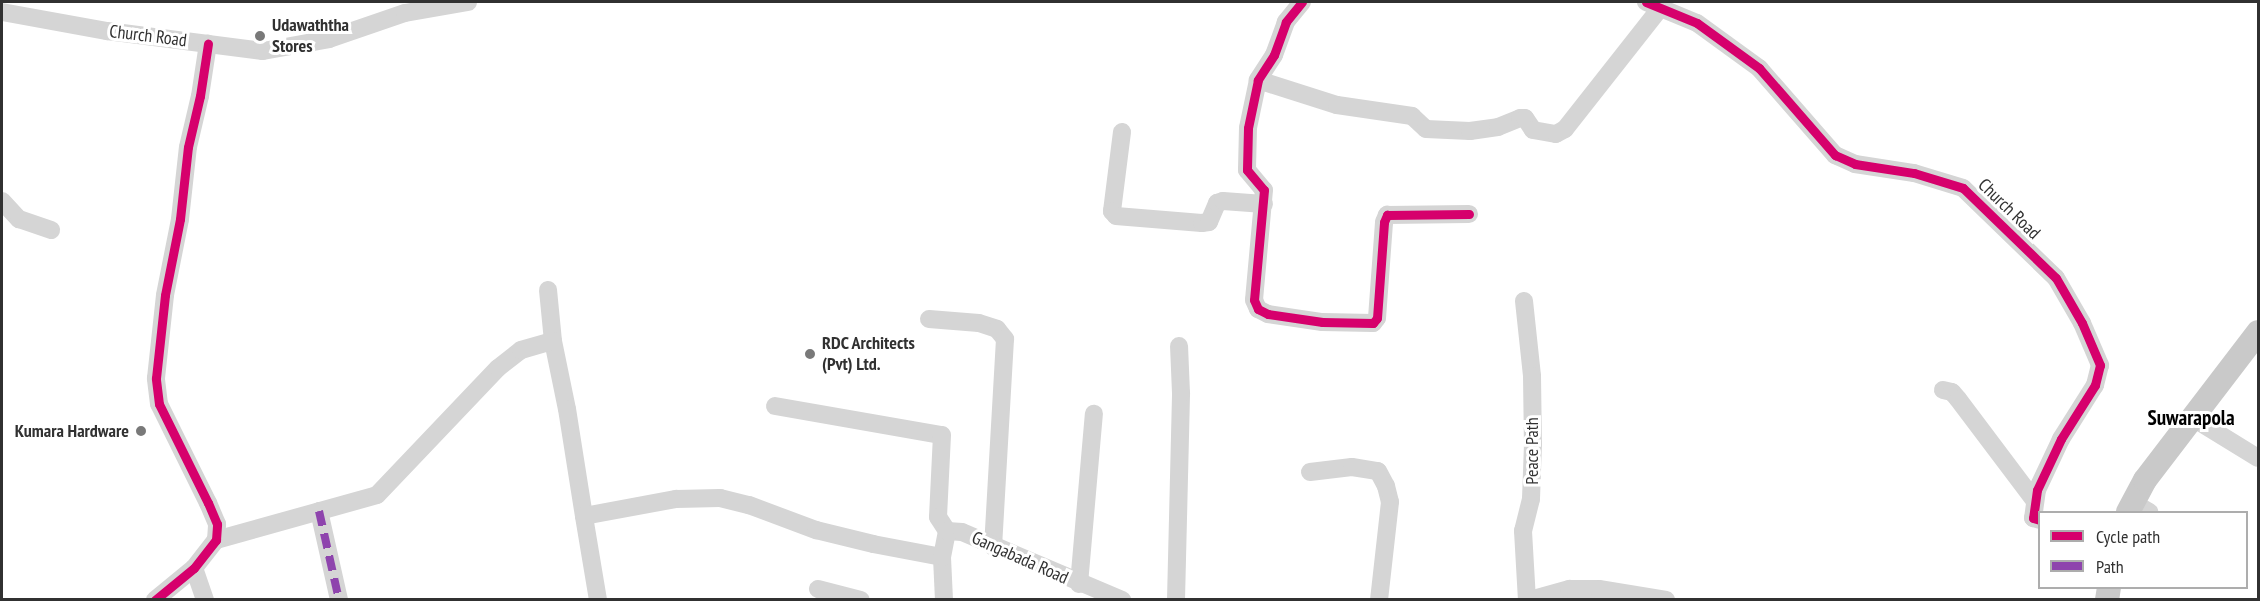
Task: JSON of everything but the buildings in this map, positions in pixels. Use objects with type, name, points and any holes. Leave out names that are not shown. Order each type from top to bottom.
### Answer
[{"type":"main road","points":[[2137,509],[2145,480],[2259,333]]},
{"type":"street","name":"Church Road","points":[[2,12],[107,31],[263,51],[329,39],[405,13],[468,2]]},
{"type":"street","points":[[1302,2],[1286,22],[1274,56],[1258,80],[1248,128],[1247,170],[1264,190],[1254,300],[1258,309],[1268,314],[1322,322],[1373,323],[1377,318],[1384,222],[1387,215],[1469,214]]},
{"type":"street","name":"Church Road","points":[[1654,4],[1697,23],[1759,68],[1835,155],[1855,164],[1914,173],[1963,188],[2056,278],[2082,323],[2100,365],[2095,385],[2061,439],[2034,500]]},
{"type":"street","points":[[1258,80],[1337,105],[1412,116],[1426,129],[1470,131],[1498,127],[1525,118],[1533,130],[1556,134],[1565,129],[1654,4]]},
{"type":"street","points":[[154,600],[194,568],[216,540],[217,524],[159,404],[156,378],[165,295],[180,219],[188,147],[200,96],[208,44]]},
{"type":"street","points":[[1122,132],[1112,211],[1116,216],[1202,223],[1212,218],[1217,203],[1264,204]]},
{"type":"street","points":[[2,203],[20,219],[51,230]]},
{"type":"street","points":[[548,290],[553,341],[567,408],[598,600]]},
{"type":"street","name":"Peace Path","points":[[1524,301],[1532,376],[1531,499],[1524,531],[1529,600]]},
{"type":"street","points":[[929,319],[979,322],[997,329],[1005,339],[993,547]]},
{"type":"street","points":[[216,540],[377,495],[498,368],[521,350],[553,341]]},
{"type":"street","points":[[1176,600],[1181,393],[1179,346]]},
{"type":"street","points":[[1943,390],[1952,392],[1958,399],[2034,500],[2033,518],[2038,519]]},
{"type":"street","points":[[775,406],[942,435],[938,517],[947,531]]},
{"type":"street","points":[[1079,584],[1094,414]]},
{"type":"street","points":[[2193,418],[2259,458]]},
{"type":"street","points":[[1310,472],[1352,467],[1378,471],[1386,486],[1390,502],[1379,600]]},
{"type":"street","points":[[584,516],[676,499],[720,498],[816,530],[942,557]]},
{"type":"street","points":[[319,511],[339,600]]},
{"type":"street","name":"Gangabada Road","points":[[944,600],[942,557],[947,531],[962,532],[1079,584],[1122,600]]},
{"type":"street","points":[[194,568],[205,600]]},
{"type":"street","points":[[818,589],[861,600]]},
{"type":"street","points":[[1529,600],[1569,589],[1665,600]]},
{"type":"marked path","points":[[319,511],[339,600]]},
{"type":"cycle path","points":[[1302,2],[1286,22],[1274,55],[1258,80],[1248,128],[1247,170],[1264,190],[1254,300],[1258,309],[1268,314],[1322,322],[1373,323],[1377,318],[1384,222],[1387,215],[1469,214]]},
{"type":"cycle path","points":[[1646,2],[1697,23],[1759,68],[1835,155],[1855,164],[1914,173],[1963,188],[2056,278],[2082,323],[2100,365],[2095,385],[2061,439],[2037,490],[2033,518],[2038,519]]},
{"type":"cycle path","points":[[155,600],[194,568],[216,540],[217,524],[159,404],[156,378],[165,295],[180,219],[188,147],[200,96],[208,44]]},
{"type":"place","name":"Udawaththa Stores","points":[[260,36]]},
{"type":"place","name":"RDC Architects (Pvt) Ltd.","points":[[810,354]]},
{"type":"place","name":"Kumara Hardware","points":[[141,431]]},
{"type":"district","name":"Suwarapola","points":[[2191,418]]}]
